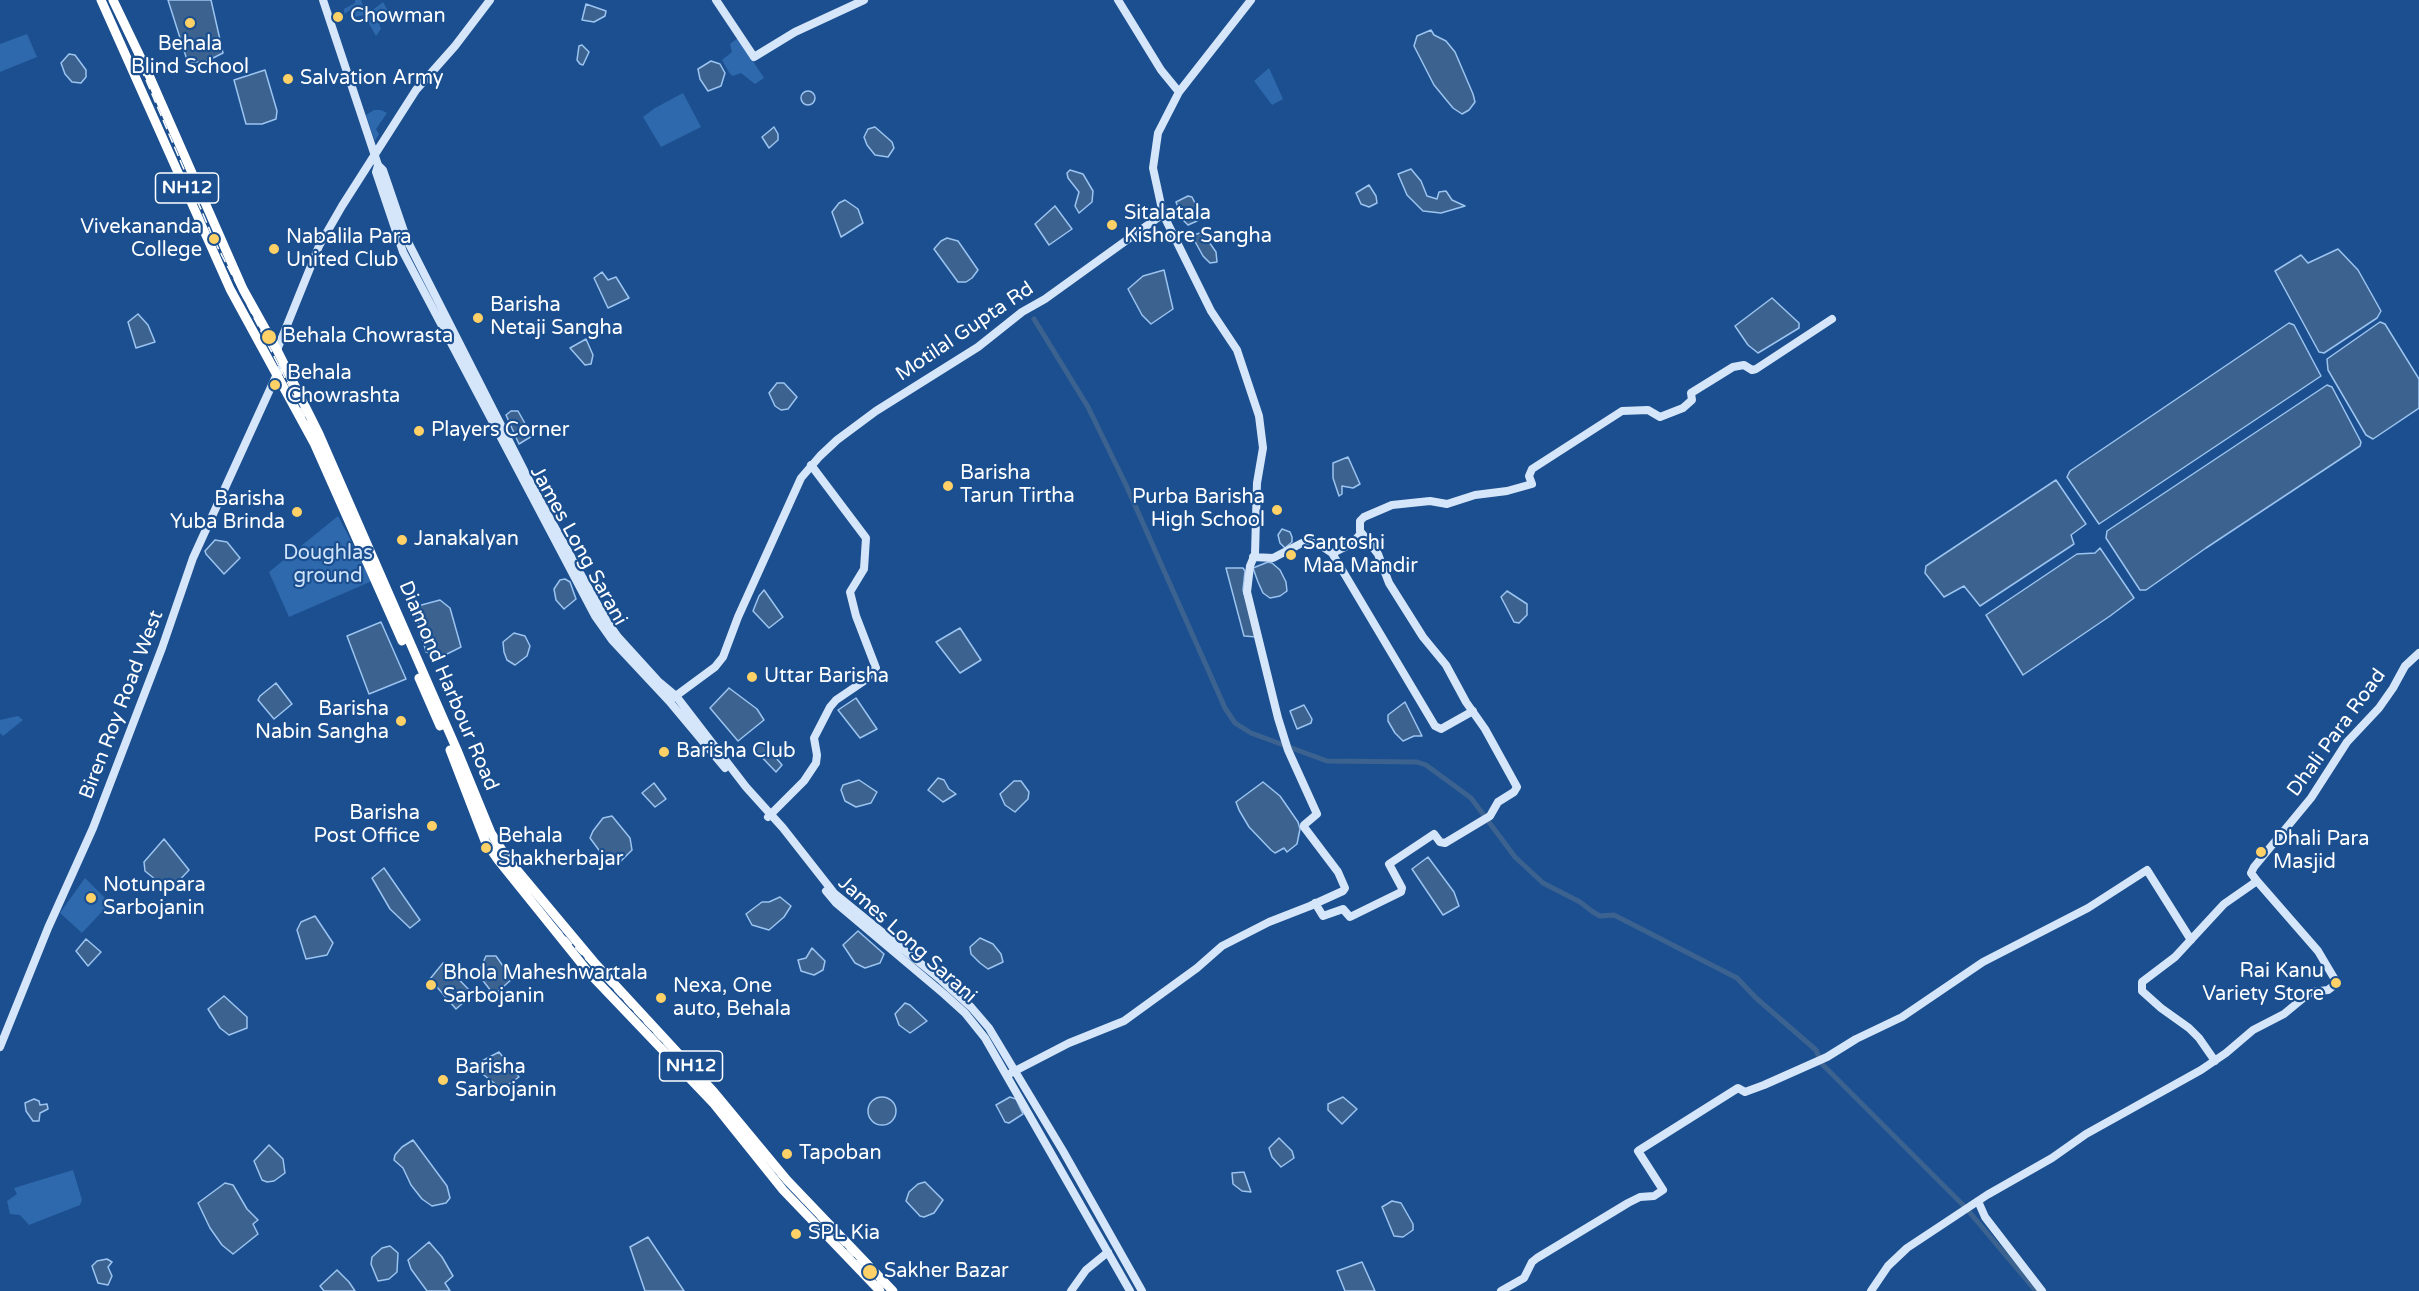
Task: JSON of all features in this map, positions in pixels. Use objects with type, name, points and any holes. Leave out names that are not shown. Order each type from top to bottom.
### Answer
[{"type":"highway","name":"Diamond Harbour Road","points":[[101,0],[230,290],[312,431]]},
{"type":"highway","name":"Diamond Harbour Road","points":[[114,0],[243,289],[284,364],[452,754],[491,833],[507,858],[594,962],[714,1092],[881,1287],[893,1291]]},
{"type":"highway","points":[[196,210],[207,206]]},
{"type":"street","points":[[323,0],[375,154]]},
{"type":"street","points":[[277,350],[319,246],[416,90],[490,0]]},
{"type":"street","points":[[716,0],[754,57],[795,32],[864,0]]},
{"type":"street","points":[[1118,0],[1155,61],[1179,92]]},
{"type":"street","points":[[1142,1291],[1072,1169],[1010,1073],[1089,1034],[1124,1021],[1197,968],[1222,946],[1269,922],[1343,891],[1345,888],[1338,872],[1304,827],[1317,814],[1287,746],[1268,682],[1247,592],[1246,581],[1253,557],[1258,503],[1257,483],[1263,448],[1259,416],[1238,350],[1211,310],[1163,214],[1153,168],[1158,133],[1179,92],[1251,0]]},
{"type":"street","name":"James Long Sarani","points":[[375,154],[378,165],[376,172],[403,252],[595,616],[632,664],[672,698],[769,816],[836,903],[965,1013],[985,1038],[1010,1073],[1130,1291]]},
{"type":"street","name":"Motilal Gupta Rd","points":[[672,698],[715,667],[723,657],[738,617],[801,478],[811,465],[837,440],[978,347],[1022,312],[1045,299],[1163,214]]},
{"type":"street","points":[[1315,903],[1323,916],[1343,909],[1351,917],[1402,890],[1389,864],[1434,834],[1440,842],[1445,843],[1487,818],[1497,802],[1514,792],[1517,787],[1446,665],[1423,637],[1393,589],[1373,545],[1361,533],[1359,526],[1364,517],[1392,505],[1430,501],[1448,504],[1475,495],[1507,491],[1532,484],[1529,476],[1532,469],[1622,411],[1648,410],[1660,417],[1683,408],[1692,400],[1691,393],[1733,367],[1744,365],[1752,370],[1756,369],[1833,319]]},
{"type":"street","name":"Biren Roy Road West","points":[[0,1047],[48,928],[93,828],[162,648],[193,558],[277,374],[284,364]]},
{"type":"street","points":[[769,816],[804,781],[816,763],[814,738],[830,706],[864,681],[876,668],[856,616],[850,592],[861,576],[865,564],[866,538],[811,465]]},
{"type":"street","points":[[1332,553],[1353,543],[1361,533]]},
{"type":"street","points":[[1253,557],[1273,558],[1302,543],[1310,542],[1332,553],[1435,726],[1441,729],[1473,711]]},
{"type":"street","name":"Dhali Para Road","points":[[2256,881],[2251,873],[2254,867],[2311,798],[2347,742],[2379,708],[2405,666],[2419,653]]},
{"type":"street","points":[[1501,1291],[1524,1278],[1532,1262],[1537,1258],[1628,1203],[1640,1197],[1654,1196],[1663,1190],[1638,1151],[1738,1088],[1743,1092],[1752,1090],[1820,1060],[1902,1017],[1983,962],[2088,908],[2147,870],[2191,940]]},
{"type":"street","points":[[1871,1291],[1881,1274],[1917,1240],[2052,1158],[2086,1134],[2215,1060],[2232,1049],[2253,1030],[2284,1014],[2307,995],[2328,990],[2337,983],[2318,951],[2256,881],[2224,904],[2175,957],[2151,974],[2141,987],[2142,991],[2161,1008],[2189,1028],[2215,1060]]},
{"type":"street","points":[[1063,1173],[1072,1169]]},
{"type":"street","points":[[1978,1201],[1984,1217],[2042,1291]]},
{"type":"street","points":[[1071,1291],[1086,1270],[1108,1252]]},
{"type":"green space","points":[[355,0],[361,0],[366,15],[383,2],[389,13],[378,20],[381,29],[376,36],[364,15],[355,17],[352,9],[344,14],[344,9],[355,3]]},
{"type":"green space","points":[[27,34],[37,57],[0,72],[0,44]]},
{"type":"green space","points":[[738,38],[764,78],[755,84],[741,73],[733,76],[730,74],[722,60],[732,52],[730,44]]},
{"type":"green space","points":[[1269,68],[1283,99],[1272,105],[1254,81]]},
{"type":"green space","points":[[683,93],[701,127],[661,147],[643,117]]},
{"type":"green space","points":[[374,110],[387,113],[376,129],[379,134],[375,141],[366,115]]},
{"type":"green space","name":"Doughlas ground","points":[[338,516],[372,581],[289,617],[269,572]]},
{"type":"green space","points":[[18,716],[23,720],[3,736],[0,733],[0,720]]},
{"type":"green space","points":[[85,878],[110,903],[82,933],[60,913]]},
{"type":"green space","points":[[73,1170],[82,1200],[80,1205],[29,1225],[20,1215],[10,1214],[7,1201],[17,1194],[14,1188]]},
{"type":"shaded area","points":[[168,0],[211,0],[223,53],[207,61],[188,63]]},
{"type":"shaded area","points":[[586,4],[606,11],[605,16],[594,22],[582,20]]},
{"type":"shaded area","points":[[1431,30],[1434,35],[1446,41],[1455,52],[1473,94],[1475,102],[1469,110],[1462,114],[1453,108],[1434,85],[1414,46],[1417,36]]},
{"type":"shaded area","points":[[582,45],[589,52],[583,65],[577,60],[579,46]]},
{"type":"shaded area","points":[[69,54],[75,55],[86,70],[86,77],[81,83],[72,82],[65,74],[61,63]]},
{"type":"shaded area","points":[[711,61],[720,64],[725,73],[721,86],[708,91],[700,79],[698,69]]},
{"type":"shaded area","points":[[265,70],[277,111],[276,119],[262,124],[246,124],[234,80]]},
{"type":"shaded area","points":[[808,91],[813,93],[815,98],[813,103],[808,105],[803,103],[801,98],[803,93]]},
{"type":"shaded area","points":[[774,127],[778,140],[769,148],[762,137]]},
{"type":"shaded area","points":[[875,127],[892,142],[894,148],[888,157],[875,155],[867,145],[864,137],[868,129]]},
{"type":"shaded area","points":[[1411,169],[1421,181],[1427,196],[1437,199],[1439,192],[1446,191],[1452,200],[1465,206],[1441,213],[1423,211],[1407,195],[1398,174]]},
{"type":"shaded area","points":[[1070,170],[1083,174],[1093,191],[1092,202],[1079,213],[1075,206],[1079,192],[1068,178],[1067,173]]},
{"type":"shaded area","points":[[1369,185],[1376,196],[1377,203],[1369,207],[1361,204],[1356,193]]},
{"type":"shaded area","points":[[1188,196],[1192,197],[1202,217],[1188,225],[1183,220],[1176,202]]},
{"type":"shaded area","points":[[845,200],[858,209],[863,223],[841,237],[832,212],[839,203]]},
{"type":"shaded area","points":[[1055,206],[1072,229],[1049,245],[1035,224]]},
{"type":"shaded area","points":[[1202,232],[1216,252],[1217,262],[1210,263],[1203,256],[1192,236]]},
{"type":"shaded area","points":[[947,238],[958,241],[978,270],[966,282],[958,282],[934,249]]},
{"type":"shaded area","points":[[2338,249],[2358,270],[2381,311],[2377,318],[2324,353],[2319,352],[2275,271],[2301,255],[2308,263]]},
{"type":"shaded area","points":[[1164,270],[1173,309],[1151,324],[1142,315],[1128,289],[1143,276]]},
{"type":"shaded area","points":[[602,272],[608,280],[616,277],[629,298],[608,308],[594,278]]},
{"type":"shaded area","points":[[1772,298],[1799,323],[1799,328],[1758,353],[1748,345],[1735,326]]},
{"type":"shaded area","points":[[138,314],[148,325],[155,342],[136,348],[128,322]]},
{"type":"shaded area","points":[[2380,322],[2385,324],[2419,379],[2419,408],[2373,439],[2366,435],[2328,370],[2327,359]]},
{"type":"shaded area","points":[[2289,323],[2294,325],[2321,376],[2099,524],[2067,477],[2070,471]]},
{"type":"shaded area","points":[[586,339],[593,355],[591,364],[585,365],[570,348]]},
{"type":"shaded area","points":[[777,383],[784,383],[797,397],[788,409],[781,410],[775,406],[769,393]]},
{"type":"shaded area","points":[[2327,385],[2332,387],[2361,442],[2360,446],[2146,590],[2140,590],[2106,538],[2107,531]]},
{"type":"shaded area","points":[[511,411],[518,411],[532,436],[519,444],[506,415]]},
{"type":"shaded area","points":[[1348,457],[1360,484],[1353,488],[1342,486],[1342,494],[1339,496],[1333,478],[1333,463]]},
{"type":"shaded area","points":[[2056,480],[2086,524],[2071,535],[2074,544],[1980,606],[1964,586],[1944,597],[1925,573],[1926,566]]},
{"type":"shaded area","points":[[1282,529],[1290,532],[1292,537],[1292,542],[1285,548],[1280,543],[1278,535]]},
{"type":"shaded area","points":[[215,540],[227,542],[240,558],[224,574],[205,551]]},
{"type":"shaded area","points":[[2100,548],[2134,598],[2023,675],[1986,615],[2077,554],[2095,553]]},
{"type":"shaded area","points":[[1268,562],[1280,570],[1286,582],[1287,591],[1280,596],[1270,598],[1263,593],[1253,568]]},
{"type":"shaded area","points":[[1226,568],[1243,568],[1245,571],[1243,590],[1257,637],[1244,636]]},
{"type":"shaded area","points":[[565,579],[570,582],[576,599],[564,609],[556,600],[554,589],[560,580]]},
{"type":"shaded area","points":[[764,590],[783,617],[769,628],[753,611]]},
{"type":"shaded area","points":[[1507,591],[1527,604],[1527,615],[1519,623],[1514,622],[1501,597]]},
{"type":"shaded area","points":[[440,600],[450,608],[461,647],[443,656],[426,652],[414,607]]},
{"type":"shaded area","points":[[381,622],[406,679],[369,694],[347,636]]},
{"type":"shaded area","points":[[960,628],[981,660],[960,673],[936,642]]},
{"type":"shaded area","points":[[514,633],[525,636],[530,646],[527,656],[515,665],[507,660],[503,642]]},
{"type":"shaded area","points":[[276,683],[292,704],[274,719],[258,700]]},
{"type":"shaded area","points":[[729,688],[757,709],[764,720],[738,741],[710,708]]},
{"type":"shaded area","points":[[856,698],[877,729],[860,738],[838,710]]},
{"type":"shaded area","points":[[1405,702],[1422,736],[1414,736],[1403,741],[1388,721],[1388,715]]},
{"type":"shaded area","points":[[1304,705],[1312,719],[1311,723],[1297,729],[1290,711]]},
{"type":"shaded area","points":[[762,741],[782,765],[776,772],[753,748],[755,744]]},
{"type":"shaded area","points":[[938,778],[944,780],[949,789],[956,794],[943,802],[928,790]]},
{"type":"shaded area","points":[[859,780],[877,792],[871,803],[856,807],[845,801],[841,790],[843,785]]},
{"type":"shaded area","points":[[1014,781],[1021,781],[1029,792],[1028,799],[1015,812],[1005,805],[1000,794]]},
{"type":"shaded area","points":[[1263,782],[1280,796],[1298,822],[1300,829],[1297,844],[1287,852],[1284,848],[1275,853],[1271,850],[1249,827],[1236,802]]},
{"type":"shaded area","points":[[654,783],[666,799],[655,807],[642,793]]},
{"type":"shaded area","points":[[612,816],[630,838],[632,850],[620,862],[607,861],[590,838],[603,818]]},
{"type":"shaded area","points":[[164,839],[189,870],[173,887],[167,889],[145,871],[144,862]]},
{"type":"shaded area","points":[[1428,857],[1454,892],[1459,906],[1443,915],[1412,869]]},
{"type":"shaded area","points":[[384,868],[420,920],[410,928],[390,909],[372,878]]},
{"type":"shaded area","points":[[780,897],[791,906],[784,917],[769,930],[752,925],[746,914],[762,902],[769,902]]},
{"type":"shaded area","points":[[315,916],[333,943],[327,955],[306,959],[297,930],[301,922]]},
{"type":"shaded area","points":[[858,931],[884,954],[880,963],[865,968],[855,963],[843,945]]},
{"type":"shaded area","points":[[980,938],[993,944],[1001,954],[1003,962],[988,969],[971,954],[970,947]]},
{"type":"shaded area","points":[[86,939],[101,952],[88,966],[76,951]]},
{"type":"shaded area","points":[[812,948],[825,961],[823,970],[814,975],[801,971],[798,960],[806,958]]},
{"type":"shaded area","points":[[486,956],[496,956],[512,979],[494,995],[478,974]]},
{"type":"shaded area","points":[[443,963],[473,994],[456,1009],[430,979]]},
{"type":"shaded area","points":[[224,996],[247,1017],[247,1028],[229,1035],[220,1028],[208,1009]]},
{"type":"shaded area","points":[[905,1003],[927,1021],[910,1033],[899,1025],[895,1014]]},
{"type":"shaded area","points":[[499,1052],[519,1077],[502,1089],[476,1069],[480,1062]]},
{"type":"shaded area","points":[[882,1097],[892,1101],[896,1111],[892,1121],[882,1125],[872,1121],[868,1111],[872,1101]]},
{"type":"shaded area","points":[[1010,1097],[1016,1099],[1023,1114],[1009,1123],[1005,1122],[996,1105]]},
{"type":"shaded area","points":[[1343,1097],[1357,1109],[1342,1124],[1328,1110],[1328,1104]]},
{"type":"shaded area","points":[[34,1099],[39,1101],[40,1105],[47,1104],[48,1109],[40,1113],[39,1121],[33,1121],[26,1111],[25,1103]]},
{"type":"shaded area","points":[[1279,1138],[1292,1151],[1294,1158],[1281,1167],[1272,1157],[1269,1148]]},
{"type":"shaded area","points":[[413,1140],[447,1186],[450,1198],[446,1203],[432,1206],[422,1199],[411,1185],[403,1168],[394,1160],[402,1147]]},
{"type":"shaded area","points":[[269,1145],[283,1159],[285,1173],[274,1181],[267,1182],[262,1180],[254,1161]]},
{"type":"shaded area","points":[[1244,1172],[1251,1192],[1242,1191],[1233,1184],[1232,1173]]},
{"type":"shaded area","points":[[925,1182],[943,1200],[934,1213],[924,1217],[920,1216],[906,1201],[909,1192],[918,1184]]},
{"type":"shaded area","points":[[225,1183],[233,1185],[247,1209],[258,1220],[253,1224],[258,1234],[233,1254],[222,1245],[210,1228],[198,1203]]},
{"type":"shaded area","points":[[1392,1201],[1401,1203],[1413,1224],[1413,1230],[1403,1237],[1394,1236],[1382,1207]]},
{"type":"shaded area","points":[[648,1237],[684,1291],[645,1291],[630,1247]]},
{"type":"shaded area","points":[[429,1242],[442,1257],[453,1276],[445,1283],[450,1291],[427,1291],[411,1269],[408,1260]]},
{"type":"shaded area","points":[[390,1246],[398,1253],[397,1272],[389,1279],[378,1281],[371,1264],[372,1257],[382,1248]]},
{"type":"shaded area","points":[[107,1259],[112,1262],[108,1267],[112,1276],[108,1285],[98,1283],[92,1266],[97,1261]]},
{"type":"shaded area","points":[[1362,1262],[1375,1291],[1345,1291],[1337,1271]]},
{"type":"shaded area","points":[[337,1270],[355,1291],[324,1291],[320,1286]]},
{"type":"waterway","points":[[1034,319],[1088,407],[1126,485],[1225,708],[1235,723],[1251,733],[1327,761],[1417,762],[1426,765],[1471,798],[1515,857],[1543,883],[1580,902],[1600,916],[1614,915],[1737,978],[1756,998],[1816,1050],[1822,1064],[1966,1208],[2036,1291]]},
{"type":"railway","points":[[112,0],[214,240],[331,467],[471,790],[503,858],[532,899],[559,930],[715,1099],[779,1176],[886,1291]]},
{"type":"place","name":"Chowman","points":[[338,17]]},
{"type":"place","name":"Behala Blind School","points":[[190,23]]},
{"type":"place","name":"Salvation Army","points":[[288,79]]},
{"type":"place","name":"Sitalatala Kishore Sangha","points":[[1112,225]]},
{"type":"place","name":"Vivekananda College","points":[[214,239]]},
{"type":"place","name":"Nabalila Para United Club","points":[[274,249]]},
{"type":"place","name":"Barisha Netaji Sangha","points":[[478,318]]},
{"type":"place","name":"Behala Chowrasta","points":[[269,337]]},
{"type":"place","name":"Behala Chowrashta","points":[[275,385]]},
{"type":"place","name":"Players Corner","points":[[419,431]]},
{"type":"place","name":"Barisha Tarun Tirtha","points":[[948,486]]},
{"type":"place","name":"Purba Barisha High School","points":[[1277,510]]},
{"type":"place","name":"Barisha Yuba Brinda","points":[[297,512]]},
{"type":"place","name":"Janakalyan","points":[[402,540]]},
{"type":"place","name":"Santoshi Maa Mandir","points":[[1291,555]]},
{"type":"place","name":"Uttar Barisha","points":[[752,677]]},
{"type":"place","name":"Barisha Nabin Sangha","points":[[401,721]]},
{"type":"place","name":"Barisha Club","points":[[664,752]]},
{"type":"place","name":"Barisha Post Office","points":[[432,826]]},
{"type":"place","name":"Behala Shakherbajar","points":[[486,848]]},
{"type":"place","name":"Dhali Para Masjid","points":[[2261,852]]},
{"type":"place","name":"Notunpara Sarbojanin","points":[[91,898]]},
{"type":"place","name":"Rai Kanu Variety Store","points":[[2336,983]]},
{"type":"place","name":"Bhola Maheshwartala Sarbojanin","points":[[431,985]]},
{"type":"place","name":"Nexa, One auto, Behala","points":[[661,998]]},
{"type":"place","name":"Barisha Sarbojanin","points":[[443,1080]]},
{"type":"place","name":"Tapoban","points":[[787,1154]]},
{"type":"place","name":"SPL Kia","points":[[796,1234]]},
{"type":"place","name":"Sakher Bazar","points":[[870,1272]]}]
